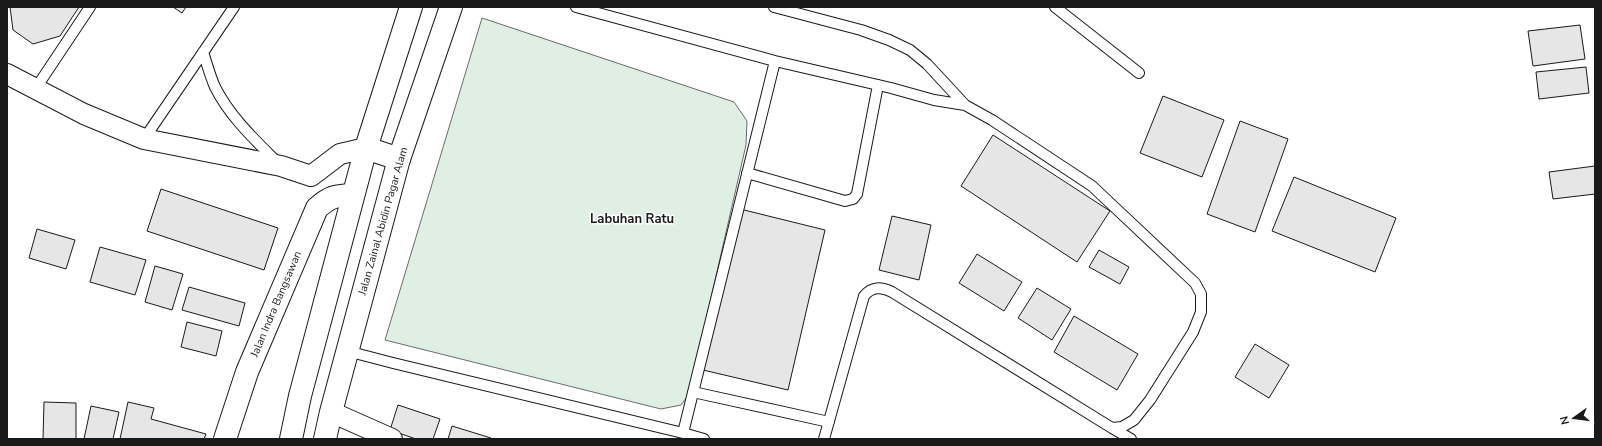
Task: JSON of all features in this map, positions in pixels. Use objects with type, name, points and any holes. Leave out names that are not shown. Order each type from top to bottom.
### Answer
[{"type":"main road","points":[[292,439],[300,396],[353,195],[366,148],[411,7]]},
{"type":"main road","name":"Jalan Zainal Abidin Pagar Alam","points":[[325,439],[347,351],[399,159],[451,7]]},
{"type":"main road","points":[[366,148],[399,159]]},
{"type":"main road","name":"Jalan Indra Bangsawan","points":[[225,439],[247,372],[317,208],[328,198],[353,195]]},
{"type":"street","points":[[7,74],[84,114],[144,139],[281,166],[311,176],[340,154],[366,148]]},
{"type":"street","points":[[331,412],[392,439]]},
{"type":"lane","points":[[36,88],[90,7]]},
{"type":"lane","points":[[144,139],[234,7]]},
{"type":"lane","points":[[576,7],[775,61],[878,85],[934,100],[965,105]]},
{"type":"lane","points":[[774,7],[861,30],[889,40],[903,47],[927,64],[965,105],[992,120],[1092,186],[1195,282],[1201,294],[1201,312],[1193,332],[1150,400],[1134,420],[1122,427],[1112,428]]},
{"type":"lane","points":[[1055,7],[1139,73]]},
{"type":"lane","points":[[203,52],[215,87],[229,109],[242,126],[281,166]]},
{"type":"lane","points":[[683,433],[775,61]]},
{"type":"lane","points":[[747,173],[845,201],[853,199],[858,194],[878,85]]},
{"type":"lane","points":[[824,439],[864,296],[868,291],[875,288],[884,288],[1131,439]]},
{"type":"lane","points":[[347,351],[704,439]]},
{"type":"lane","points":[[693,392],[829,422]]},
{"type":"green space","points":[[482,18],[734,102],[747,121],[746,145],[689,394],[681,405],[661,409],[385,340]]},
{"type":"building","points":[[10,7],[79,7],[60,36],[33,44],[13,30]]},
{"type":"building","points":[[173,7],[186,7],[182,13]]},
{"type":"building","points":[[1580,25],[1585,59],[1533,66],[1528,31]]},
{"type":"building","points":[[1586,67],[1589,93],[1539,99],[1536,72]]},
{"type":"building","points":[[1163,96],[1224,120],[1202,177],[1140,153]]},
{"type":"building","points":[[1240,121],[1288,139],[1255,232],[1207,214]]},
{"type":"building","points":[[993,135],[1110,211],[1077,262],[961,186]]},
{"type":"building","points":[[1595,166],[1595,194],[1553,199],[1549,172]]},
{"type":"building","points":[[1294,177],[1396,218],[1375,272],[1272,231]]},
{"type":"building","points":[[161,189],[278,228],[264,270],[147,231]]},
{"type":"building","points":[[740,209],[825,230],[788,390],[703,370]]},
{"type":"building","points":[[892,216],[931,225],[919,280],[879,270]]},
{"type":"building","points":[[37,229],[75,240],[66,269],[29,258]]},
{"type":"building","points":[[100,247],[146,260],[135,295],[90,282]]},
{"type":"building","points":[[1099,250],[1129,267],[1120,284],[1089,267]]},
{"type":"building","points":[[977,254],[1022,282],[1004,311],[959,283]]},
{"type":"building","points":[[155,266],[183,274],[172,310],[145,302]]},
{"type":"building","points":[[189,287],[245,303],[239,326],[182,310]]},
{"type":"building","points":[[1037,288],[1071,309],[1052,340],[1018,318]]},
{"type":"building","points":[[1074,316],[1138,354],[1117,390],[1054,352]]},
{"type":"building","points":[[187,322],[222,331],[216,356],[181,347]]},
{"type":"building","points":[[1255,344],[1289,365],[1269,398],[1235,377]]},
{"type":"building","points":[[44,402],[76,403],[76,439],[43,439]]},
{"type":"building","points":[[128,402],[154,408],[151,419],[206,434],[204,439],[120,439]]},
{"type":"building","points":[[398,405],[440,419],[433,439],[416,439],[390,430]]},
{"type":"building","points":[[91,406],[119,412],[113,439],[84,439]]},
{"type":"building","points":[[452,426],[491,438],[491,439],[448,439]]},
{"type":"district","name":"Labuhan Ratu","points":[[632,219]]}]
